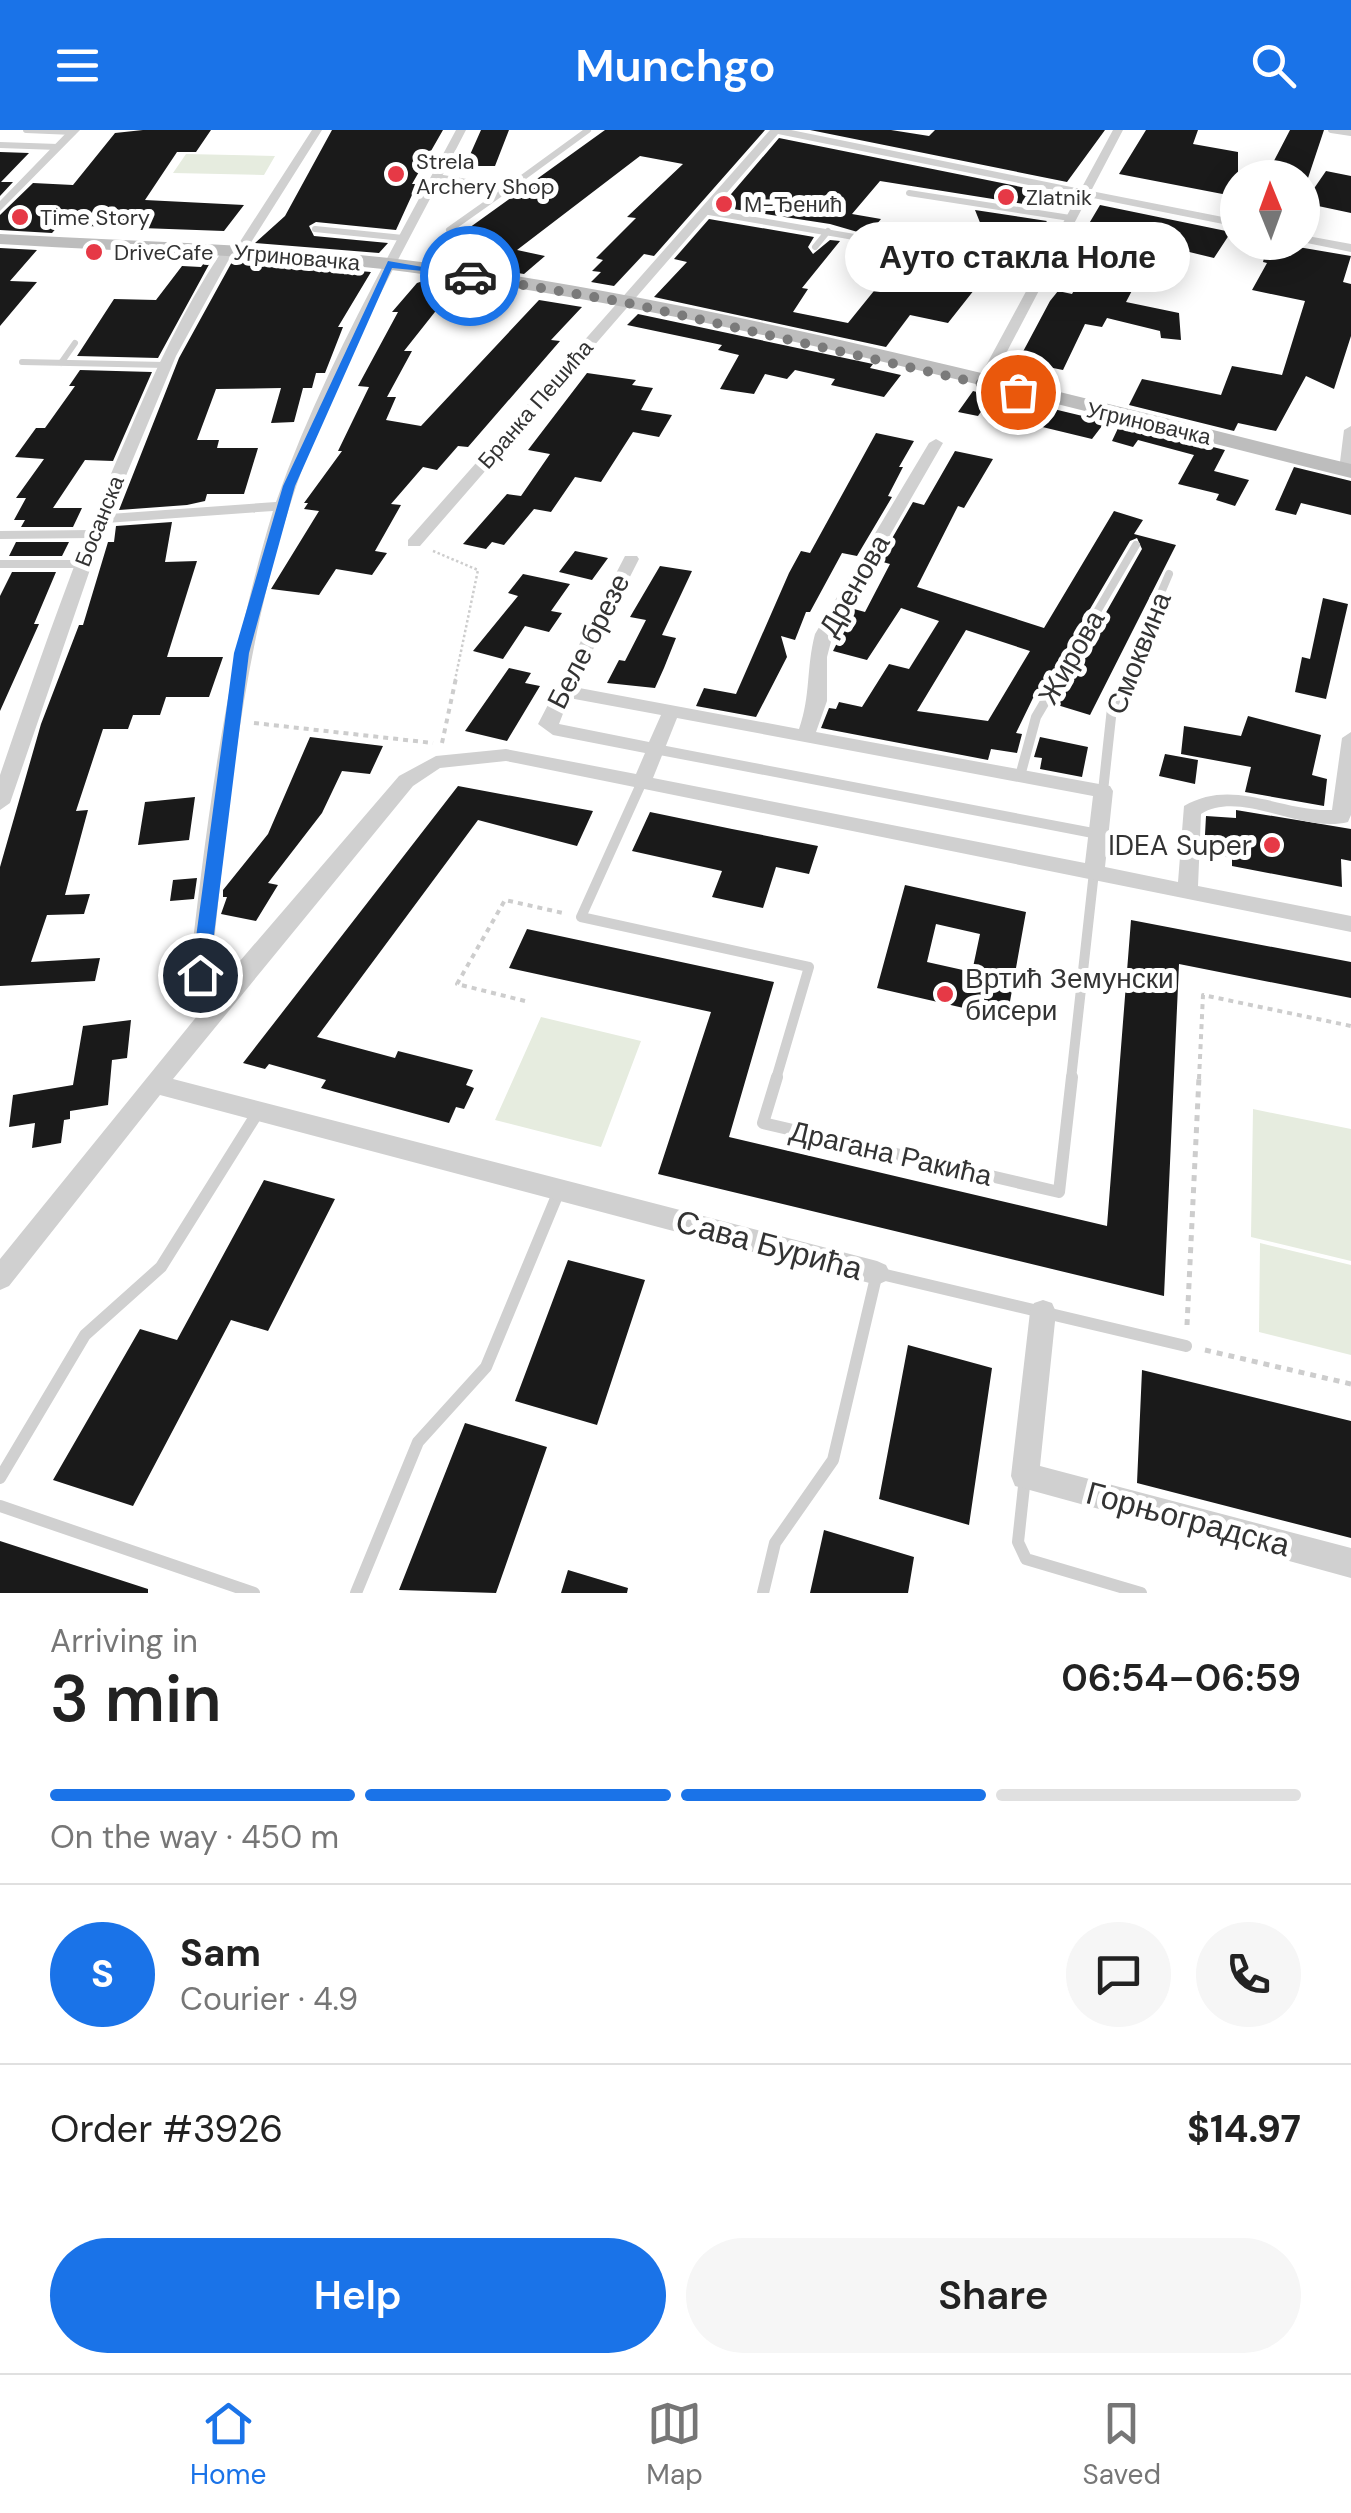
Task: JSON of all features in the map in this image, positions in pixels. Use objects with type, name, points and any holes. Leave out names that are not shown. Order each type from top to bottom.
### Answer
[{"type":"main road","name":"Угриновачка","points":[[0,239],[388,264],[623,302],[1348,470]]},
{"type":"street","name":"Босанска","points":[[0,803],[82,564],[165,365],[233,252],[318,130]]},
{"type":"street","points":[[222,1000],[208,997],[199,984],[230,720],[242,653],[282,506],[388,264],[462,130]]},
{"type":"street","points":[[776,130],[1220,220]]},
{"type":"street","name":"Бранка Пешића","points":[[414,543],[776,130]]},
{"type":"street","points":[[983,384],[1118,130]]},
{"type":"street","points":[[0,208],[74,131]]},
{"type":"street","points":[[1320,242],[1351,248]]},
{"type":"street","points":[[1348,470],[1351,430]]},
{"type":"street","name":"Дренова","points":[[805,736],[818,700],[818,657],[824,634],[936,443]]},
{"type":"street","points":[[96,527],[282,506]]},
{"type":"street","name":"Беле брезе","points":[[631,559],[548,724],[552,730],[655,749]]},
{"type":"street","points":[[562,692],[1103,791],[1094,872]]},
{"type":"street","points":[[641,784],[670,712]]},
{"type":"street","points":[[1188,891],[1191,810],[1195,806],[1206,800],[1226,800],[1340,817],[1351,738]]},
{"type":"street","points":[[0,1278],[222,1000],[406,781],[436,762],[506,755],[1351,924]]},
{"type":"street","name":"Сава Бурића","points":[[158,1084],[877,1273]]},
{"type":"street","points":[[1025,1476],[1043,1312]]},
{"type":"street","name":"Горњоградска","points":[[1025,1476],[1351,1563]]},
{"type":"lane","points":[[26,130],[74,131]]},
{"type":"lane","points":[[449,230],[588,130]]},
{"type":"lane","points":[[1331,130],[1351,133]]},
{"type":"lane","points":[[0,145],[58,147]]},
{"type":"lane","points":[[437,177],[507,189]]},
{"type":"lane","points":[[909,193],[1070,218]]},
{"type":"lane","points":[[703,211],[860,238],[850,253]]},
{"type":"lane","points":[[314,230],[403,238]]},
{"type":"lane","points":[[816,248],[828,232]]},
{"type":"lane","points":[[61,363],[75,343]]},
{"type":"lane","points":[[22,362],[165,365]]},
{"type":"lane","points":[[0,536],[96,527]]},
{"type":"lane","name":"Жирова","points":[[1020,776],[1036,717],[1136,544]]},
{"type":"lane","points":[[0,564],[82,564]]},
{"type":"lane","name":"Смоквина","points":[[1103,791],[1112,708],[1170,574]]},
{"type":"lane","points":[[655,749],[1098,834]]},
{"type":"lane","points":[[582,918],[641,784]]},
{"type":"lane","name":"Драгана Ракића","points":[[582,918],[809,966],[763,1123],[1059,1192],[1094,872]]},
{"type":"lane","points":[[0,1478],[85,1335],[161,1268],[259,1111]]},
{"type":"lane","points":[[356,1593],[418,1442],[486,1367],[560,1190]]},
{"type":"lane","points":[[877,1273],[1186,1346]]},
{"type":"lane","name":"Сава Бурића","points":[[763,1593],[776,1543],[824,1480],[833,1460],[877,1273]]},
{"type":"lane","points":[[1025,1476],[1018,1542],[1026,1559],[1140,1593]]},
{"type":"lane","points":[[0,1506],[254,1593]]},
{"type":"path","points":[[230,720],[442,744],[478,570],[414,543]]},
{"type":"path","points":[[525,1000],[457,984],[505,900],[582,918]]},
{"type":"path","points":[[1351,1026],[1202,995],[1186,1346],[1351,1384]]},
{"type":"shaded area","points":[[186,154],[275,156],[264,175],[173,173]]},
{"type":"shaded area","points":[[541,1017],[641,1041],[601,1147],[495,1120]]},
{"type":"shaded area","points":[[1253,1109],[1351,1129],[1351,1261],[1251,1237]]},
{"type":"shaded area","points":[[1260,1243],[1351,1265],[1351,1355],[1259,1332]]},
{"type":"building","points":[[211,130],[196,152],[177,152],[145,200],[244,205],[224,231],[59,225],[52,233],[0,230],[0,215],[33,183],[73,185],[115,133]]},
{"type":"building","points":[[332,130],[443,130],[412,184],[417,184],[396,230],[316,222],[309,226],[314,236],[388,243],[379,253],[255,243],[285,216]]},
{"type":"building","points":[[481,130],[509,130],[495,166],[465,166]]},
{"type":"building","points":[[605,130],[765,130],[654,256],[644,254],[614,286],[591,282],[601,272],[592,271],[603,260],[596,258],[636,218],[627,217],[683,164],[640,156],[517,250],[545,256],[524,274],[447,262],[475,236],[462,233]]},
{"type":"building","points":[[810,130],[891,130],[929,136],[935,130],[1105,130],[1067,182]]},
{"type":"building","points":[[1146,130],[1198,130],[1193,144],[1238,152],[1238,160],[1220,160],[1220,194],[1119,174]]},
{"type":"building","points":[[1290,130],[1324,130],[1314,160],[1274,160]]},
{"type":"building","points":[[779,138],[1066,196],[1056,209],[880,181],[852,214],[881,219],[868,235],[830,224],[720,207]]},
{"type":"building","points":[[0,152],[29,153],[1,182],[13,182],[0,196]]},
{"type":"building","points":[[1326,171],[1351,176],[1351,213],[1320,206],[1320,180]]},
{"type":"building","points":[[1100,205],[1220,230],[1220,249],[1214,258],[1181,250],[1173,269],[1146,264],[1126,302],[1179,313],[1181,340],[1161,338],[1160,331],[1107,318],[1102,327],[1085,324],[1063,370],[1053,368],[1043,384],[1010,376],[1050,301],[1058,291],[1072,294],[1091,259],[1079,257],[1090,233],[1084,232]]},
{"type":"building","points":[[975,210],[1047,221],[1010,263],[997,261],[948,323],[910,315],[886,347],[654,297],[687,262],[674,259],[709,219],[814,237],[808,247],[813,254],[830,240],[840,241],[802,288],[808,289],[793,312],[848,323],[886,276],[920,284],[961,244],[968,246],[981,225]]},
{"type":"building","points":[[0,248],[37,250],[10,281],[37,282],[0,326]]},
{"type":"building","points":[[1320,251],[1351,256],[1343,282],[1351,284],[1351,336],[1334,389],[1306,376],[1276,431],[1238,423],[1234,431],[1129,405],[1142,379],[1221,395],[1232,366],[1282,375],[1305,301],[1252,290],[1267,263],[1263,262],[1320,260]]},
{"type":"building","points":[[212,259],[158,358],[77,356],[114,299],[156,300],[182,266],[201,267]]},
{"type":"building","points":[[233,260],[371,272],[338,327],[343,327],[325,373],[316,373],[312,388],[303,388],[294,422],[271,423],[281,388],[216,389],[197,440],[219,440],[217,448],[258,448],[244,494],[207,494],[205,501],[187,505],[119,510],[179,358]]},
{"type":"building","points":[[429,279],[505,290],[487,305],[446,298],[404,351],[412,351],[387,397],[396,397],[386,420],[421,426],[539,300],[582,307],[551,340],[560,341],[468,447],[458,446],[437,470],[423,467],[391,504],[401,505],[375,551],[387,553],[372,575],[336,569],[319,595],[271,589],[319,511],[304,509],[308,503],[304,503],[342,451],[338,451],[369,387],[358,386],[398,312],[392,312],[417,283]]},
{"type":"building","points":[[638,314],[873,364],[870,368],[901,375],[884,397],[831,385],[835,379],[795,370],[787,379],[765,374],[754,394],[720,389],[739,355],[718,350],[722,345],[627,325]]},
{"type":"building","points":[[80,370],[152,372],[113,461],[85,460],[53,508],[82,508],[73,527],[21,527],[25,520],[14,520],[26,498],[16,498],[44,459],[15,457],[36,428],[45,428],[75,386],[69,386]]},
{"type":"building","points":[[587,373],[636,380],[632,385],[653,388],[641,410],[672,415],[659,437],[633,432],[601,482],[575,477],[551,512],[534,509],[504,545],[492,542],[486,549],[463,544],[507,494],[521,496],[550,454],[528,450]]},
{"type":"building","points":[[973,391],[992,396],[978,416],[958,412]]},
{"type":"building","points":[[1000,394],[1033,402],[1024,418],[991,410]]},
{"type":"building","points":[[1041,406],[1105,422],[1092,439],[1030,424]]},
{"type":"building","points":[[1120,424],[1225,450],[1214,471],[1249,480],[1235,506],[1216,500],[1219,494],[1178,484],[1194,455],[1138,440],[1133,447],[1112,441]]},
{"type":"building","points":[[876,433],[914,441],[899,467],[903,467],[888,496],[892,497],[857,556],[842,553],[810,612],[806,612],[795,640],[781,636],[787,657],[756,717],[696,706],[704,688],[736,694],[789,573],[801,551],[810,553]]},
{"type":"building","points":[[955,451],[993,459],[964,508],[958,506],[917,587],[1044,628],[1114,511],[1143,520],[1134,534],[1176,545],[1090,715],[1054,704],[1142,549],[1137,538],[1130,541],[1037,699],[1033,698],[1016,733],[1022,734],[1017,753],[991,749],[988,760],[821,728],[829,708],[836,709],[839,702],[862,707],[889,664],[909,669],[939,621],[901,608],[867,660],[833,651],[854,609],[865,612],[890,564],[879,561],[913,502],[924,505]],"holes":[[[966,630],[1030,651],[988,721],[917,711]]]},
{"type":"building","points":[[1294,467],[1351,481],[1351,515],[1301,503],[1296,515],[1275,510]]},
{"type":"building","points":[[172,522],[165,562],[197,561],[167,657],[223,657],[209,697],[166,697],[160,715],[133,715],[128,729],[103,729],[76,811],[88,810],[65,895],[90,894],[84,914],[47,915],[31,962],[100,958],[95,981],[0,986],[0,867],[41,724],[79,625],[83,625],[108,542],[114,542],[116,526]]},
{"type":"building","points":[[16,542],[69,542],[62,556],[9,556]]},
{"type":"building","points":[[575,551],[608,558],[592,580],[559,572]]},
{"type":"building","points":[[660,566],[692,571],[662,635],[676,638],[655,688],[607,683],[619,660],[625,661],[646,620],[630,617]]},
{"type":"building","points":[[12,572],[56,572],[34,624],[39,624],[0,711],[0,596]]},
{"type":"building","points":[[523,574],[570,584],[551,611],[562,613],[549,632],[525,626],[503,659],[473,651],[518,596],[508,593]]},
{"type":"building","points":[[1323,598],[1348,604],[1326,699],[1295,692],[1302,657],[1310,659]]},
{"type":"building","points":[[509,668],[531,673],[525,683],[540,686],[507,741],[465,731]]},
{"type":"building","points":[[1248,716],[1321,735],[1312,775],[1327,779],[1324,806],[1245,792],[1251,767],[1181,754],[1184,726],[1241,736]]},
{"type":"building","points":[[310,737],[383,746],[370,774],[342,771],[322,813],[268,883],[278,885],[256,921],[221,914],[227,897],[223,897],[223,890],[268,834]]},
{"type":"building","points":[[1040,737],[1088,747],[1082,777],[1040,769],[1042,758],[1034,757]]},
{"type":"building","points":[[1165,754],[1198,760],[1195,784],[1159,776]]},
{"type":"building","points":[[458,786],[593,811],[577,846],[478,820],[317,1037],[395,1058],[398,1051],[473,1070],[466,1085],[474,1088],[464,1109],[456,1107],[449,1123],[321,1088],[326,1080],[269,1064],[265,1069],[243,1063]]},
{"type":"building","points":[[195,797],[189,840],[138,845],[145,802]]},
{"type":"building","name":"IDEA Super","points":[[1236,810],[1351,829],[1351,861],[1341,859],[1342,887],[1232,866],[1232,858],[1204,853],[1206,816],[1236,818]]},
{"type":"building","points":[[650,812],[818,846],[809,874],[776,867],[763,908],[712,897],[722,871],[632,851]]},
{"type":"building","points":[[197,878],[194,899],[170,901],[173,880]]},
{"type":"building","points":[[905,885],[1026,912],[1007,1018],[877,988]],"holes":[[[936,924],[980,934],[972,972],[927,962]]]},
{"type":"building","points":[[1131,920],[1351,962],[1351,998],[1179,964],[1164,1296],[658,1174],[711,1012],[509,968],[527,929],[774,982],[729,1137],[1107,1226]]},
{"type":"building","points":[[131,1020],[127,1058],[112,1060],[108,1105],[70,1111],[70,1119],[64,1120],[61,1143],[32,1148],[35,1123],[9,1127],[13,1095],[73,1085],[83,1026]]},
{"type":"building","points":[[264,1180],[335,1199],[268,1331],[231,1320],[133,1506],[53,1480],[140,1329],[177,1340]]},
{"type":"building","points":[[568,1260],[645,1280],[597,1425],[515,1401]]},
{"type":"building","points":[[908,1345],[992,1368],[969,1525],[879,1499]]},
{"type":"building","points":[[1142,1370],[1351,1421],[1351,1538],[1137,1483]]},
{"type":"building","points":[[465,1423],[547,1447],[496,1593],[399,1590]]},
{"type":"building","points":[[824,1530],[914,1557],[908,1593],[810,1593]]},
{"type":"building","points":[[0,1541],[148,1589],[148,1593],[0,1593]]},
{"type":"building","points":[[568,1570],[628,1588],[627,1593],[561,1593]]},
{"type":"way so far","points":[[470,276],[623,302],[1018,392]]},
{"type":"place","name":"Strela Archery Shop","points":[[396,174]]},
{"type":"place","name":"Zlatnik","points":[[1006,197]]},
{"type":"place","name":"М-Ђенић","points":[[724,204]]},
{"type":"place","name":"Time Story","points":[[20,217]]},
{"type":"place","name":"DriveCafe","points":[[94,252]]},
{"type":"place","name":"Ауто стакла Ноле","points":[[1018,392]]},
{"type":"place","name":"IDEA Super","points":[[1272,845]]},
{"type":"place","name":"Вртић Земунски бисери","points":[[945,994]]},
{"type":"route","points":[[200,975],[230,720],[242,653],[289,486],[388,264],[470,276]]}]
